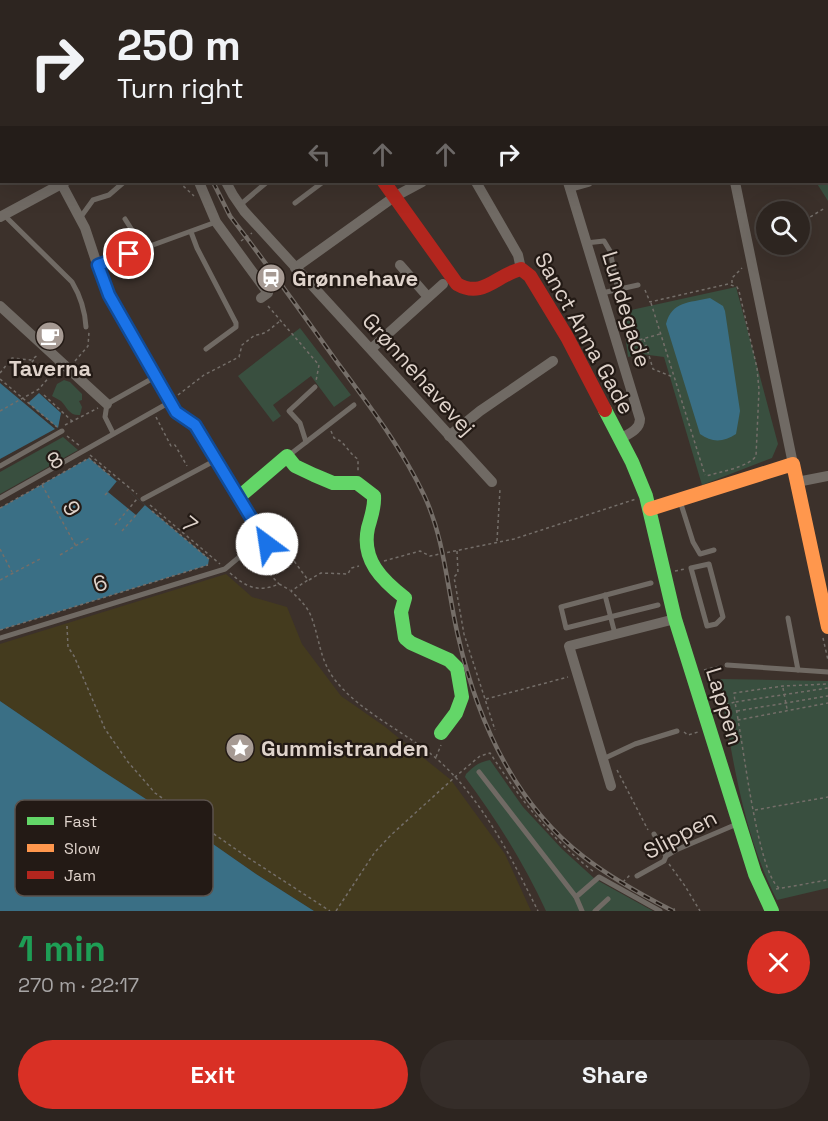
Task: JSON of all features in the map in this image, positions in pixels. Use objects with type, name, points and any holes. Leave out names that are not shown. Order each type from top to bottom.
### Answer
[{"type":"main road","points":[[385,183],[457,284],[463,289],[478,291],[513,270],[521,269]]},
{"type":"main road","name":"Sanct Anna Gade","points":[[521,269],[530,276],[550,308],[620,439],[650,509]]},
{"type":"main road","points":[[239,497],[288,456],[295,466],[333,483],[357,483],[374,496],[375,505],[367,538],[371,563],[381,581],[405,598],[401,612],[405,638],[449,660],[458,668],[462,697],[456,713],[441,733]]},
{"type":"main road","points":[[650,509],[794,464],[826,626]]},
{"type":"main road","name":"Lappen","points":[[650,509],[675,619],[755,874],[772,911]]},
{"type":"street","points":[[2,216],[61,183]]},
{"type":"street","points":[[63,183],[80,218],[109,295],[155,377],[176,412],[195,425],[265,541]]},
{"type":"street","points":[[199,183],[216,222],[268,293],[261,298]]},
{"type":"street","name":"Grønnehavevej","points":[[227,183],[240,205],[295,268],[492,482]]},
{"type":"street","points":[[295,268],[394,197],[420,183]]},
{"type":"street","name":"Sanct Anna Gade","points":[[477,183],[518,255],[521,269]]},
{"type":"street","points":[[735,183],[794,464]]},
{"type":"street","name":"Lundegade","points":[[569,184],[640,419],[637,429],[620,439]]},
{"type":"street","points":[[400,266],[428,297]]},
{"type":"street","points":[[370,349],[443,284]]},
{"type":"street","points":[[0,306],[106,404]]},
{"type":"street","points":[[449,436],[480,411],[553,362]]},
{"type":"street","points":[[797,482],[828,476]]},
{"type":"street","points":[[611,786],[606,758],[569,646],[675,619]]},
{"type":"lane","points":[[80,218],[93,200],[109,195],[123,183]]},
{"type":"lane","points":[[240,205],[266,183]]},
{"type":"lane","points":[[295,203],[322,183]]},
{"type":"lane","points":[[2,216],[72,282],[85,311],[86,325]]},
{"type":"lane","points":[[125,219],[144,249]]},
{"type":"lane","points":[[98,265],[216,222]]},
{"type":"lane","points":[[191,232],[197,248],[237,323],[236,327],[206,349]]},
{"type":"lane","points":[[586,243],[604,241],[610,251],[618,290]]},
{"type":"lane","points":[[602,293],[638,285]]},
{"type":"lane","points":[[113,433],[105,417],[106,404],[155,377]]},
{"type":"lane","points":[[306,442],[300,423],[289,411],[315,387]]},
{"type":"lane","points":[[0,498],[170,402]]},
{"type":"lane","points":[[288,456],[354,405]]},
{"type":"lane","points":[[0,466],[59,429]]},
{"type":"lane","points":[[140,499],[216,460]]},
{"type":"lane","points":[[679,500],[693,542],[700,554],[714,550]]},
{"type":"lane","points":[[0,638],[225,569],[251,547],[265,541]]},
{"type":"lane","points":[[709,564],[723,617],[716,624],[706,626],[691,568],[709,564]]},
{"type":"lane","points":[[651,583],[561,607],[566,628],[658,605]]},
{"type":"lane","points":[[605,595],[615,634]]},
{"type":"lane","points":[[788,618],[798,670]]},
{"type":"lane","points":[[727,665],[828,672]]},
{"type":"lane","points":[[606,758],[635,744],[676,730]]},
{"type":"lane","points":[[479,772],[576,897],[582,911]]},
{"type":"lane","name":"Slippen","points":[[637,876],[664,861],[666,856],[739,823]]},
{"type":"lane","points":[[654,834],[666,856]]},
{"type":"lane","points":[[576,897],[598,878],[602,878],[660,911]]},
{"type":"lane","points":[[595,911],[608,898]]},
{"type":"path","points":[[810,217],[825,208]]},
{"type":"path","points":[[233,247],[259,227]]},
{"type":"path","points":[[638,285],[645,290],[650,302],[706,476],[753,460],[756,456],[759,390],[757,368],[739,291],[732,284],[732,278],[741,268]]},
{"type":"path","points":[[650,302],[732,284]]},
{"type":"path","points":[[261,298],[319,365],[315,387]]},
{"type":"path","points":[[170,402],[204,375],[239,357],[242,345],[255,335],[262,335],[280,321]]},
{"type":"path","points":[[0,411],[39,389],[88,346],[89,328],[86,325]]},
{"type":"path","points":[[628,343],[660,334]]},
{"type":"path","points":[[644,339],[653,369],[674,377]]},
{"type":"path","points":[[25,372],[45,348]]},
{"type":"path","points":[[0,373],[12,358],[31,360],[35,358]]},
{"type":"path","points":[[0,379],[59,429],[106,404]]},
{"type":"path","points":[[44,395],[73,421]]},
{"type":"path","points":[[152,411],[171,446],[175,445],[191,474]]},
{"type":"path","points":[[326,426],[334,438],[340,440],[351,455],[358,459],[357,483]]},
{"type":"path","name":"8","points":[[41,484],[89,458],[112,477]]},
{"type":"path","points":[[492,482],[500,482],[497,542]]},
{"type":"path","points":[[0,508],[41,484]]},
{"type":"path","name":"9","points":[[41,484],[76,546]]},
{"type":"path","points":[[105,495],[108,492]]},
{"type":"path","points":[[115,525],[140,499]]},
{"type":"path","points":[[291,591],[321,573],[348,574],[351,568],[387,561],[420,551],[430,556],[514,539],[636,499]]},
{"type":"path","name":"7","points":[[152,511],[209,559]]},
{"type":"path","points":[[122,531],[136,515]]},
{"type":"path","name":"9","points":[[60,555],[89,538]]},
{"type":"path","points":[[265,541],[272,546],[283,546],[308,580]]},
{"type":"path","points":[[251,547],[279,584],[291,591],[303,603],[311,616],[318,646],[335,680],[380,718],[436,758],[455,777],[502,842],[538,911]]},
{"type":"path","points":[[0,549],[13,574]]},
{"type":"path","points":[[458,550],[458,573],[454,577],[464,634],[495,730]]},
{"type":"path","points":[[0,580],[39,559]]},
{"type":"path","name":"6","points":[[0,630],[208,565]]},
{"type":"path","points":[[665,574],[691,568]]},
{"type":"path","points":[[225,569],[248,587],[268,589],[279,584]]},
{"type":"path","points":[[65,619],[68,646],[105,729],[128,762],[155,793],[165,800]]},
{"type":"path","points":[[826,626],[828,660]]},
{"type":"path","points":[[693,674],[727,665]]},
{"type":"path","points":[[485,699],[578,675]]},
{"type":"path","points":[[828,684],[783,686],[734,693],[758,834],[774,884],[779,888],[788,888],[828,880]]},
{"type":"path","points":[[783,686],[787,710]]},
{"type":"path","points":[[720,706],[828,688]]},
{"type":"path","points":[[737,711],[828,696]]},
{"type":"path","points":[[738,720],[828,703]]},
{"type":"path","points":[[676,730],[682,730],[688,735],[710,727]]},
{"type":"path","points":[[436,758],[443,742],[441,733]]},
{"type":"path","points":[[336,911],[375,852],[455,777],[480,756],[490,753],[532,813],[558,842],[598,878]]},
{"type":"path","points":[[606,758],[649,831],[654,834]]},
{"type":"path","points":[[754,810],[828,797]]},
{"type":"path","points":[[213,833],[330,911]]},
{"type":"path","points":[[666,856],[700,911]]},
{"type":"path","points":[[619,888],[626,876],[634,872],[637,876]]},
{"type":"green space","points":[[817,183],[828,183],[828,201]]},
{"type":"green space","points":[[736,287],[778,444],[772,458],[702,485],[664,357],[641,354],[628,357],[622,312]]},
{"type":"green space","points":[[300,328],[351,395],[334,407],[311,376],[273,405],[281,416],[273,422],[238,376]]},
{"type":"green space","points":[[64,380],[70,382],[82,394],[82,400],[79,401],[82,407],[80,415],[71,413],[61,401],[52,396],[57,384]]},
{"type":"green space","points":[[63,437],[78,450],[0,494],[0,472]]},
{"type":"green space","points":[[719,679],[828,681],[828,888],[777,900],[765,874],[747,820],[734,764]]},
{"type":"green space","points":[[490,760],[523,807],[562,849],[595,879],[653,911],[546,911],[509,842],[465,777],[477,765]]},
{"type":"sand","name":"Gummistranden","points":[[226,574],[252,597],[287,607],[302,644],[341,696],[384,726],[451,780],[505,854],[531,911],[314,911],[213,844],[213,800],[147,800],[0,701],[0,644]]},
{"type":"water","points":[[710,298],[723,306],[725,311],[740,411],[736,434],[727,439],[718,440],[709,439],[700,434],[666,324],[672,311],[682,304]]},
{"type":"water","points":[[0,383],[55,429],[0,459]]},
{"type":"water","points":[[39,393],[61,413],[58,428],[28,403]]},
{"type":"water","points":[[89,458],[209,559],[208,565],[0,630],[0,508]]},
{"type":"water","points":[[0,701],[147,800],[15,800],[15,896],[213,896],[213,844],[314,911],[0,911]]},
{"type":"pier","points":[[117,481],[145,505],[136,515],[108,492]]},
{"type":"railway","points":[[214,183],[230,216],[384,427],[424,495],[437,529],[458,636],[476,698],[488,728],[518,785],[537,811],[584,857],[627,886],[673,911]]},
{"type":"traffic: fast","points":[[605,410],[632,462],[646,496],[675,619],[755,874],[772,911]]},
{"type":"traffic: fast","points":[[239,497],[287,456],[295,466],[314,475],[333,483],[357,483],[374,496],[368,528],[368,550],[381,576],[405,598],[401,612],[405,638],[449,660],[457,668],[462,697],[456,713],[441,733]]},
{"type":"traffic: slow","points":[[650,509],[793,464],[828,627]]},
{"type":"traffic: jam","points":[[385,183],[457,284],[474,289],[521,269],[530,276],[567,337],[605,410]]},
{"type":"place","name":"Grønnehave","points":[[271,278]]},
{"type":"place","name":"Taverna","points":[[50,336]]},
{"type":"place","name":"Gummistranden","points":[[240,748]]},
{"type":"route","points":[[129,254],[98,265],[109,295],[176,412],[195,425],[267,544]]}]
